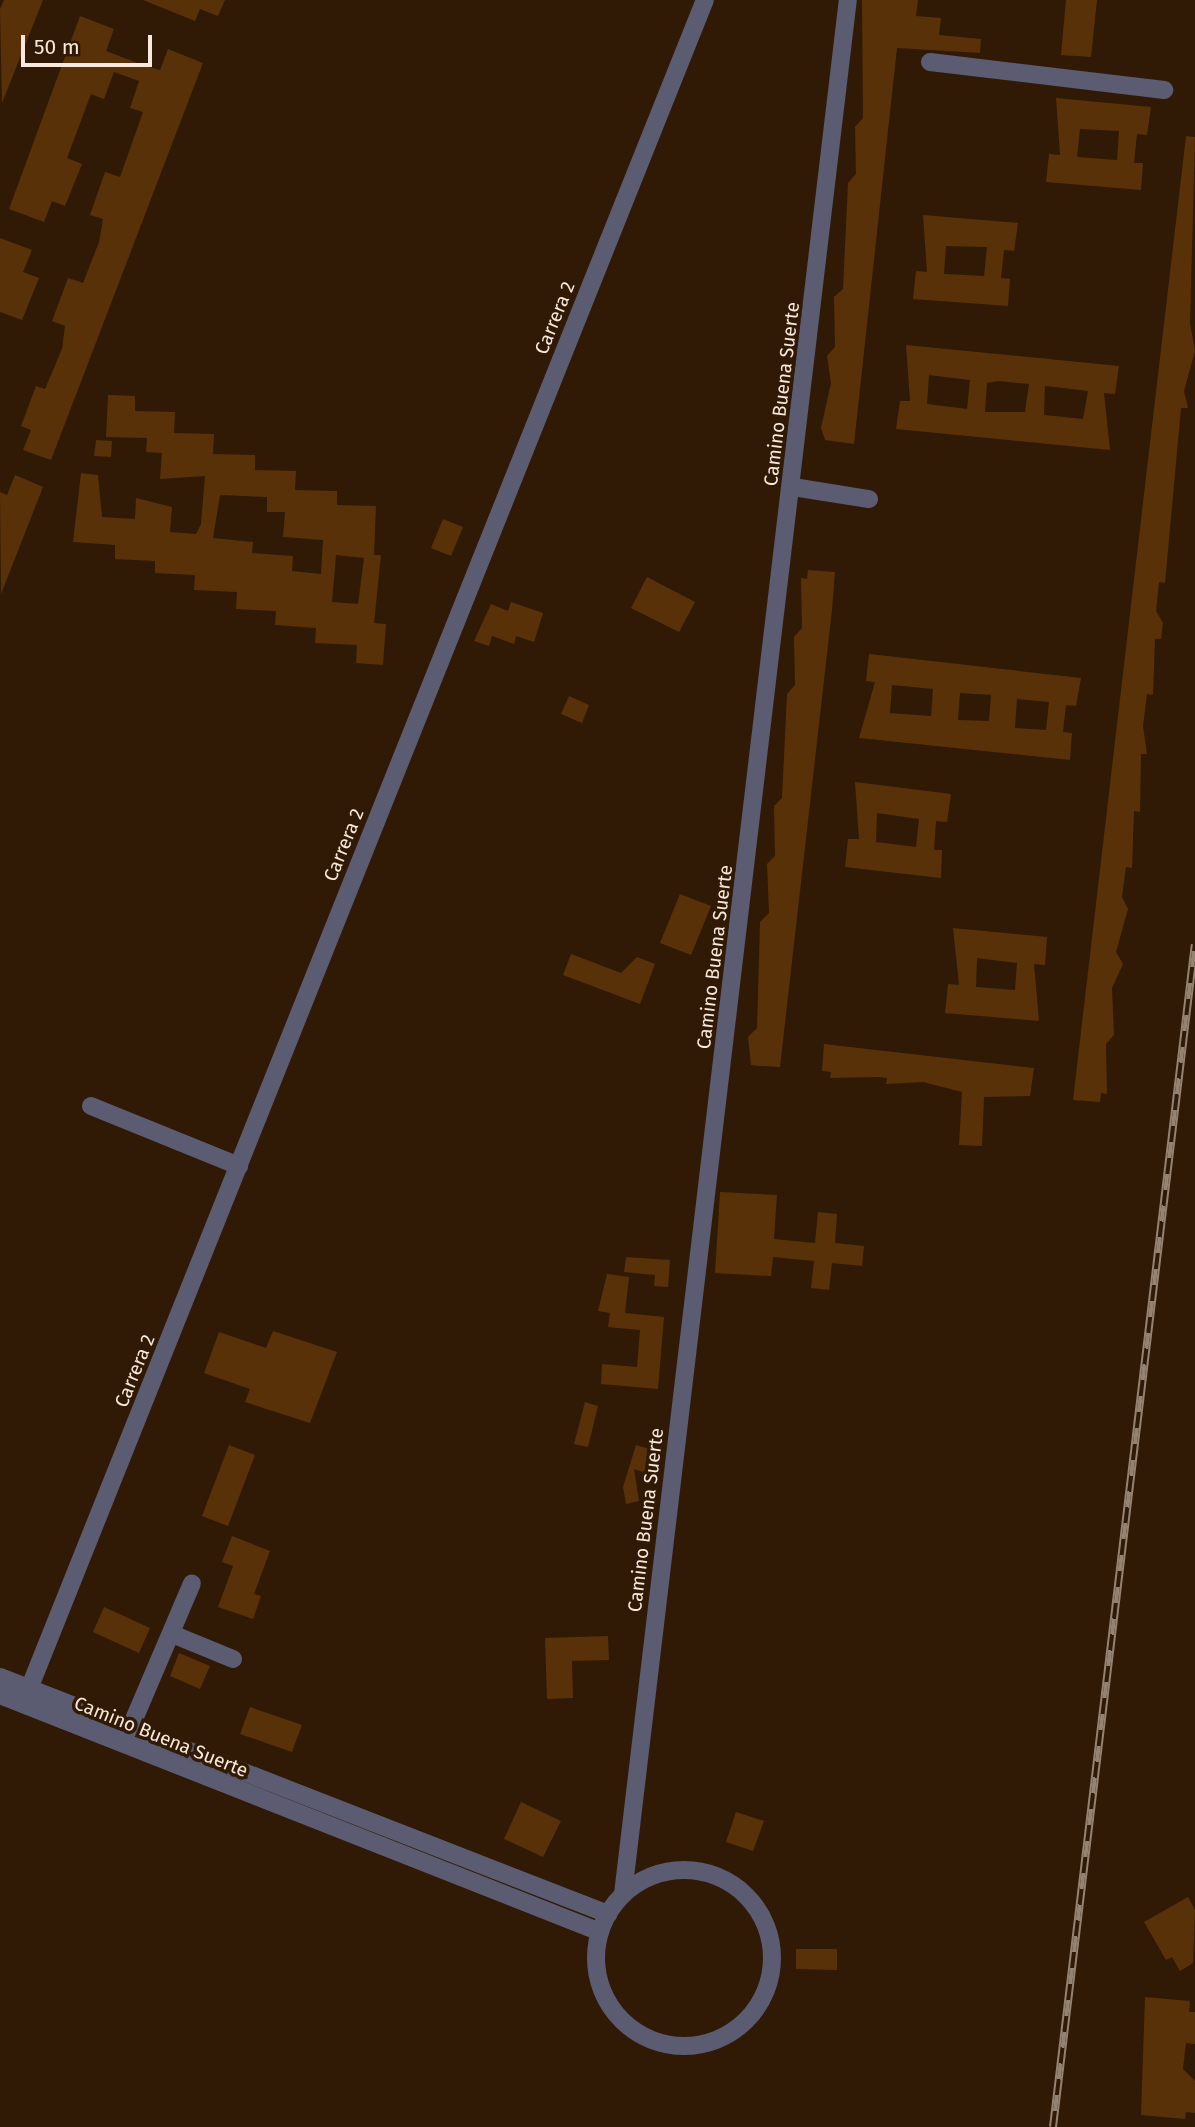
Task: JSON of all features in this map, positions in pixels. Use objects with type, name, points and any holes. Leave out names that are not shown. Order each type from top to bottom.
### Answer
[{"type":"street","name":"Carrera 2","points":[[27,1697],[705,0]]},
{"type":"street","name":"Camino Buena Suerte","points":[[624,1894],[793,487],[848,0]]},
{"type":"street","points":[[930,62],[1164,90]]},
{"type":"street","points":[[793,487],[869,499]]},
{"type":"street","points":[[91,1106],[239,1166]]},
{"type":"street","points":[[127,1736],[192,1583]]},
{"type":"street","points":[[172,1634],[233,1659]]},
{"type":"street","name":"Camino Buena Suerte","points":[[1,1685],[127,1736],[292,1793],[608,1914]]},
{"type":"street","name":"Camino Buena Suerte","points":[[127,1736],[285,1810],[600,1933]]},
{"type":"street","points":[[285,1810],[292,1793]]},
{"type":"street","points":[[680,1870],[710,1874],[738,1888],[759,1910],[771,1939],[772,1970],[763,1999],[744,2023],[715,2041],[686,2046],[655,2041],[628,2026],[608,2003],[596,1963],[600,1933],[608,1914],[624,1894],[650,1877],[680,1870]]},
{"type":"building","points":[[4,0],[43,0],[2,103],[0,9]]},
{"type":"building","points":[[143,0],[225,0],[218,16],[200,9],[195,21]]},
{"type":"building","points":[[862,0],[918,0],[916,16],[941,18],[939,35],[981,39],[980,53],[897,48],[854,444],[825,440],[821,428],[831,383],[827,356],[835,347],[834,297],[843,289],[848,183],[856,174],[855,127],[863,118]]},
{"type":"building","points":[[1066,0],[1097,0],[1091,57],[1061,55]]},
{"type":"building","points":[[80,16],[114,29],[106,51],[145,66],[160,70],[168,49],[203,63],[51,460],[23,450],[31,430],[21,426],[36,386],[45,389],[62,349],[65,326],[52,321],[68,278],[83,283],[99,242],[103,219],[90,215],[105,172],[120,177],[143,112],[130,108],[139,81],[114,72],[104,99],[91,94],[67,158],[82,164],[65,206],[52,201],[44,222],[9,209]]},
{"type":"building","points":[[1056,98],[1151,107],[1147,135],[1137,134],[1134,163],[1143,163],[1141,190],[1046,182],[1049,154],[1060,155]],"holes":[[[1080,129],[1119,131],[1117,160],[1077,157]]]},
{"type":"building","points":[[1186,136],[1195,137],[1190,323],[1195,351],[1184,391],[1188,408],[1181,408],[1165,583],[1159,582],[1156,611],[1163,623],[1161,639],[1155,639],[1153,695],[1147,694],[1143,726],[1147,754],[1141,754],[1140,812],[1134,811],[1132,868],[1126,867],[1122,897],[1128,909],[1116,952],[1123,964],[1112,988],[1114,1035],[1106,1044],[1107,1094],[1101,1093],[1100,1102],[1073,1100]]},
{"type":"building","points":[[923,215],[1018,223],[1014,251],[1004,250],[1001,278],[1010,279],[1008,306],[913,299],[916,271],[927,272]],"holes":[[[946,246],[987,247],[984,276],[944,274]]]},
{"type":"building","points":[[0,238],[32,250],[23,272],[39,278],[22,320],[0,312]]},
{"type":"building","points":[[906,345],[1119,366],[1115,394],[1104,393],[1110,450],[896,429],[900,401],[910,401]],"holes":[[[929,375],[970,380],[967,409],[927,404]],[[998,381],[1029,384],[1025,412],[985,412],[987,383]],[[1045,386],[1088,391],[1083,419],[1044,415]]]},
{"type":"building","points":[[108,395],[135,396],[135,411],[175,412],[174,433],[214,434],[213,454],[255,455],[255,470],[296,471],[295,490],[337,491],[337,505],[376,506],[374,555],[381,555],[374,623],[386,624],[383,665],[356,663],[357,645],[315,643],[316,628],[275,625],[276,611],[236,609],[237,592],[194,590],[195,575],[155,573],[155,561],[115,559],[115,545],[73,542],[81,473],[98,475],[102,517],[135,519],[136,498],[172,507],[170,532],[196,534],[201,524],[205,476],[160,479],[162,453],[146,452],[147,438],[106,437]],"holes":[[[220,495],[267,497],[267,512],[285,512],[283,537],[323,540],[321,574],[292,571],[293,556],[252,553],[253,542],[213,538]],[[336,555],[364,558],[358,604],[332,602]]]},
{"type":"building","points":[[96,440],[112,441],[111,457],[94,456]]},
{"type":"building","points":[[15,475],[43,487],[1,594],[0,492],[7,495]]},
{"type":"building","points":[[443,519],[463,527],[451,556],[431,548]]},
{"type":"building","points":[[808,570],[835,572],[832,610],[780,1067],[760,1066],[751,1065],[748,1037],[757,1028],[760,922],[769,913],[767,864],[775,856],[774,806],[782,798],[787,694],[795,685],[794,637],[802,628],[801,578],[807,579]]},
{"type":"building","points":[[647,577],[695,602],[679,632],[631,608]]},
{"type":"building","points":[[511,602],[543,613],[534,642],[516,636],[514,644],[492,636],[489,646],[474,641],[491,604],[508,611]]},
{"type":"building","points":[[869,654],[1081,678],[1076,706],[1066,705],[1063,732],[1072,733],[1070,760],[859,738],[875,682],[866,681]],"holes":[[[892,685],[933,689],[931,716],[890,713]],[[960,693],[991,695],[989,721],[958,720]],[[1017,699],[1049,702],[1046,730],[1015,728]]]},
{"type":"building","points":[[569,696],[589,705],[582,723],[561,714]]},
{"type":"building","points":[[855,782],[951,794],[947,822],[936,821],[934,850],[942,850],[941,878],[845,867],[848,839],[859,839]],"holes":[[[877,813],[919,819],[916,847],[876,842]]]},
{"type":"building","points":[[680,894],[711,906],[691,955],[660,943]]},
{"type":"building","points":[[953,928],[1047,937],[1045,965],[1034,964],[1039,1021],[945,1013],[948,984],[959,985]],"holes":[[[977,958],[1017,963],[1015,990],[976,987]]]},
{"type":"building","points":[[571,954],[621,973],[637,957],[655,964],[640,1004],[563,975]]},
{"type":"building","points":[[824,1044],[1034,1068],[1030,1096],[984,1097],[982,1146],[959,1145],[962,1092],[923,1082],[886,1084],[887,1078],[878,1077],[830,1078],[831,1072],[822,1071]]},
{"type":"building","points":[[720,1192],[777,1195],[774,1239],[815,1243],[818,1212],[837,1214],[835,1243],[864,1246],[862,1266],[832,1263],[829,1290],[811,1288],[814,1261],[773,1257],[771,1276],[715,1273]]},
{"type":"building","points":[[626,1257],[670,1260],[668,1287],[654,1286],[655,1275],[624,1272]]},
{"type":"building","points":[[607,1274],[629,1277],[625,1313],[664,1317],[658,1389],[601,1384],[602,1364],[637,1367],[640,1330],[608,1327],[610,1313],[598,1311]]},
{"type":"building","points":[[273,1331],[337,1352],[310,1423],[245,1402],[250,1389],[204,1373],[219,1332],[266,1348]]},
{"type":"building","points":[[585,1402],[598,1406],[588,1447],[574,1444]]},
{"type":"building","points":[[229,1445],[255,1455],[228,1526],[202,1516]]},
{"type":"building","points":[[636,1445],[660,1452],[652,1475],[634,1469],[639,1501],[626,1504],[623,1487]]},
{"type":"building","points":[[232,1536],[270,1551],[254,1594],[261,1596],[253,1619],[218,1607],[233,1566],[222,1562]]},
{"type":"building","points":[[104,1607],[150,1628],[139,1653],[93,1632]]},
{"type":"building","points":[[608,1636],[609,1660],[572,1661],[573,1698],[547,1699],[545,1638]]},
{"type":"building","points":[[179,1653],[210,1666],[200,1689],[170,1676]]},
{"type":"building","points":[[250,1707],[302,1725],[292,1752],[240,1734]]},
{"type":"building","points":[[521,1802],[561,1821],[543,1857],[504,1839]]},
{"type":"building","points":[[736,1812],[764,1821],[753,1851],[726,1842]]},
{"type":"building","points":[[1188,1897],[1195,1910],[1193,1963],[1180,1971],[1172,1957],[1166,1960],[1144,1922]]},
{"type":"building","points":[[796,1949],[837,1949],[837,1970],[796,1969]]},
{"type":"building","points":[[1145,1997],[1190,2001],[1189,2012],[1195,2012],[1195,2044],[1186,2043],[1183,2069],[1195,2081],[1195,2113],[1186,2112],[1185,2119],[1141,2115]]},
{"type":"railway","points":[[1053,2127],[1195,944]]}]
